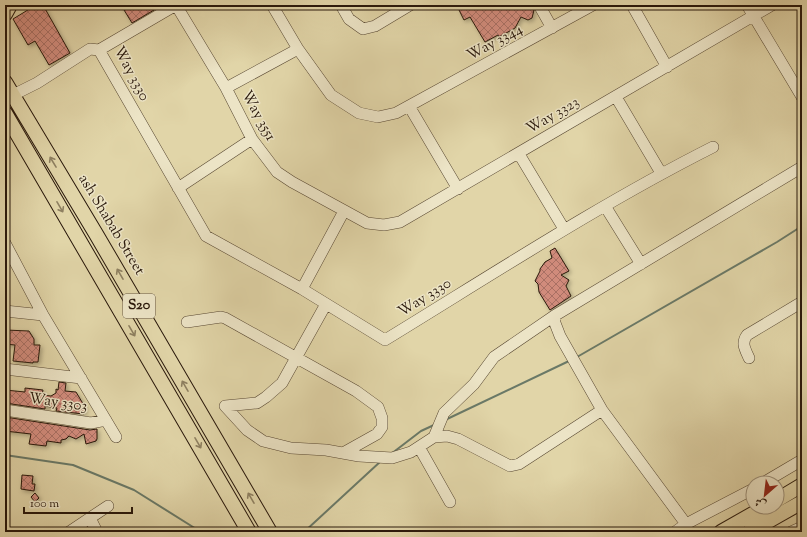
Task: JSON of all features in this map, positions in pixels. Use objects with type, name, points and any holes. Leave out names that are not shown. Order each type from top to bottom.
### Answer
[{"type":"main road","points":[[5,14],[10,5]]},
{"type":"main road","name":"ash Shabab Street","points":[[5,82],[96,234],[270,532]]},
{"type":"main road","name":"S20","points":[[5,112],[249,532]]},
{"type":"main road","points":[[785,496],[802,486]]},
{"type":"main road","points":[[749,532],[800,504]]},
{"type":"main road","points":[[721,532],[750,515]]},
{"type":"street","name":"Way 3330","points":[[176,5],[99,50],[206,236],[302,289],[385,340],[564,229],[661,173],[713,147]]},
{"type":"street","name":"Way 3551","points":[[176,5],[226,88],[252,139],[276,172],[344,211]]},
{"type":"street","points":[[341,5],[349,19],[363,29],[375,26],[410,5]]},
{"type":"street","points":[[539,5],[552,28]]},
{"type":"street","name":"Way 3344","points":[[276,6],[298,49],[331,95],[359,113],[378,116],[396,113],[593,5]]},
{"type":"street","points":[[632,5],[668,66]]},
{"type":"street","points":[[747,5],[802,97]]},
{"type":"street","name":"Way 3323","points":[[344,211],[367,223],[384,225],[400,222],[772,5]]},
{"type":"street","points":[[13,95],[37,83],[90,49],[99,50]]},
{"type":"street","points":[[226,88],[298,49]]},
{"type":"street","points":[[616,97],[661,173]]},
{"type":"street","points":[[409,106],[458,189]]},
{"type":"street","points":[[178,188],[252,139]]},
{"type":"street","points":[[518,154],[564,229]]},
{"type":"street","points":[[434,437],[444,413],[474,384],[494,357],[554,316],[802,167]]},
{"type":"street","points":[[605,206],[641,264]]},
{"type":"street","points":[[302,289],[344,211]]},
{"type":"street","name":"Way 3303","points":[[5,243],[43,315],[116,437]]},
{"type":"street","points":[[749,358],[743,344],[747,335],[802,302]]},
{"type":"street","points":[[326,304],[282,383],[257,403],[225,406],[247,430],[263,441],[291,448],[326,450],[359,456],[392,458],[411,452],[434,437],[447,436],[458,439],[510,466],[519,464],[602,410]]},
{"type":"street","points":[[5,311],[43,315]]},
{"type":"street","points":[[554,316],[560,336],[602,410],[686,524]]},
{"type":"street","points":[[187,322],[221,317],[225,318],[296,356],[356,391],[378,406],[382,418],[382,427],[377,434],[344,453]]},
{"type":"street","name":"Way 3303","points":[[5,369],[81,378]]},
{"type":"street","name":"Way 3303","points":[[5,410],[91,423],[106,420]]},
{"type":"street","points":[[419,446],[450,502]]},
{"type":"street","points":[[777,475],[802,460]]},
{"type":"street","points":[[675,532],[686,524],[745,494]]},
{"type":"street","points":[[69,532],[108,506]]},
{"type":"street","points":[[90,518],[97,532]]},
{"type":"street","points":[[791,532],[802,527]]},
{"type":"building","points":[[36,5],[43,5],[70,53],[49,65],[35,41],[28,45],[13,19]]},
{"type":"building","points":[[121,5],[152,5],[154,10],[132,23]]},
{"type":"building","points":[[467,5],[519,5],[527,8],[533,8],[534,10],[532,18],[528,20],[521,17],[515,28],[499,37],[498,35],[485,42],[470,17],[464,20],[459,10]]},
{"type":"building","points":[[555,248],[569,271],[561,275],[569,280],[566,286],[571,296],[550,310],[539,292],[538,284],[535,281],[545,262],[552,258],[550,251]]},
{"type":"building","points":[[5,330],[29,331],[34,339],[34,345],[40,345],[38,362],[13,361],[15,345],[5,344]]},
{"type":"building","points":[[59,382],[66,383],[65,391],[76,392],[85,407],[84,414],[56,411],[57,408],[45,406],[45,409],[5,403],[5,390],[25,392],[25,388],[43,390],[42,395],[51,396],[56,393],[56,389],[58,390]]},
{"type":"building","points":[[5,417],[90,430],[97,429],[97,439],[96,441],[86,444],[84,434],[76,439],[69,436],[66,439],[61,440],[61,443],[47,441],[46,446],[29,444],[31,434],[5,431]]},
{"type":"building","points":[[22,475],[33,476],[32,484],[35,484],[34,491],[21,489]]},
{"type":"building","points":[[35,493],[39,498],[35,502],[31,497]]},
{"type":"waterway","points":[[577,357],[777,242],[802,226]]},
{"type":"waterway","points":[[445,420],[569,361]]},
{"type":"waterway","points":[[391,454],[421,431],[434,425]]},
{"type":"waterway","points":[[5,455],[73,465],[134,490],[201,532]]},
{"type":"waterway","points":[[304,532],[381,461]]}]
